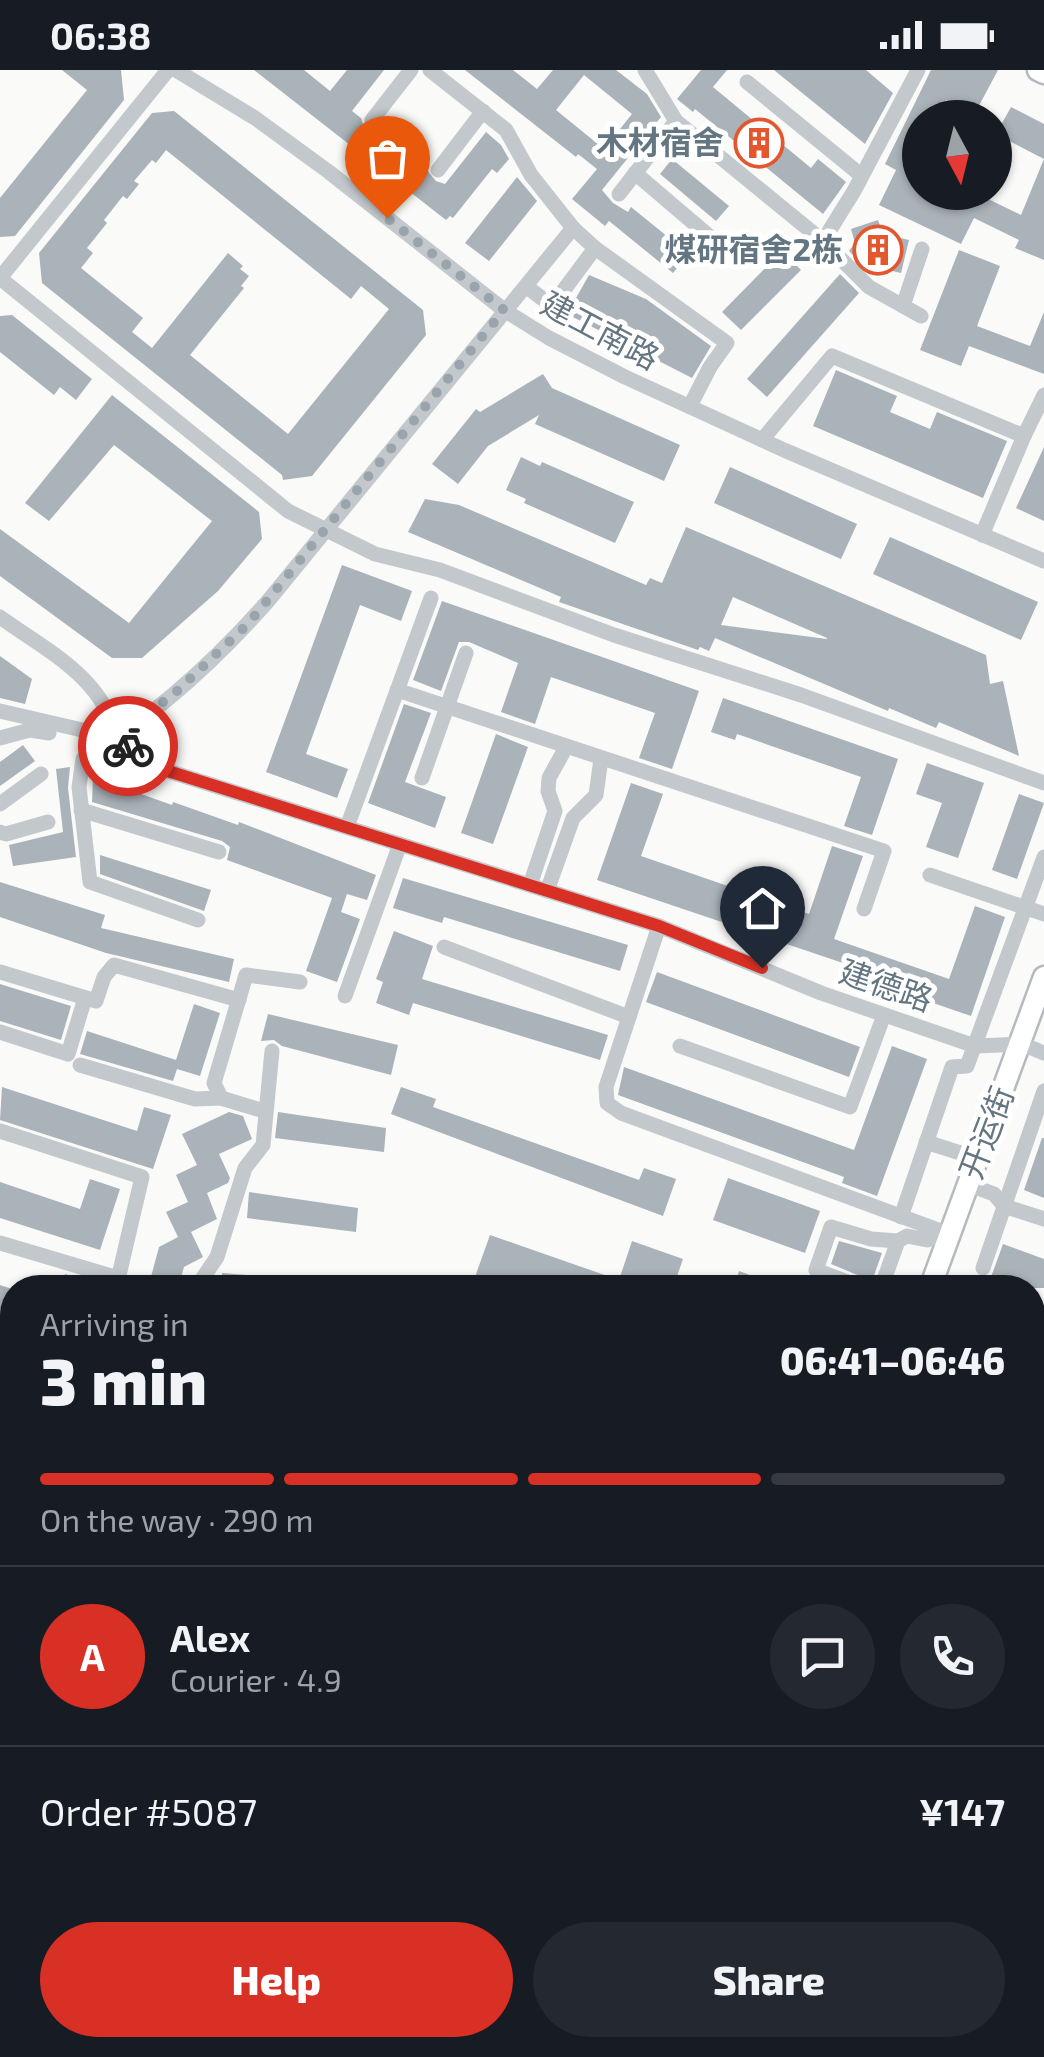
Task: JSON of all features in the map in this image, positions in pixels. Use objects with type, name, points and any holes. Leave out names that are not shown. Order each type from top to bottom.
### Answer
[{"type":"main road","name":"开运街","points":[[935,1275],[1044,977]]},
{"type":"street","points":[[168,70],[0,278],[288,511],[324,531],[375,554],[440,570],[614,636],[802,694],[1044,784]]},
{"type":"street","name":"建工南路","points":[[176,70],[255,118],[504,310],[564,346],[762,440],[1044,561]]},
{"type":"street","points":[[372,120],[411,70]]},
{"type":"street","points":[[430,70],[506,130],[532,176],[595,248],[726,343],[690,406]]},
{"type":"street","points":[[644,70],[676,121],[823,241],[868,287],[921,316]]},
{"type":"street","points":[[823,241],[862,176],[912,72]]},
{"type":"street","points":[[747,82],[862,176]]},
{"type":"street","points":[[438,170],[483,112]]},
{"type":"street","points":[[619,194],[676,121]]},
{"type":"street","points":[[635,173],[709,236]]},
{"type":"street","points":[[198,920],[90,882],[79,787],[83,759],[117,738],[227,647],[574,228]]},
{"type":"street","points":[[527,287],[552,306],[595,248]]},
{"type":"street","points":[[903,306],[922,249]]},
{"type":"street","points":[[762,440],[832,356],[1024,436]]},
{"type":"street","points":[[982,534],[1044,394]]},
{"type":"street","points":[[347,827],[431,598]]},
{"type":"street","points":[[0,617],[88,681],[112,713],[117,738]]},
{"type":"street","points":[[422,778],[466,653]]},
{"type":"street","points":[[397,690],[884,851],[864,909]]},
{"type":"street","name":"建德路","points":[[0,711],[117,738],[144,760],[171,772],[659,926],[821,993],[975,1046],[1022,1044]]},
{"type":"street","points":[[0,738],[30,730],[87,741],[117,738]]},
{"type":"street","points":[[530,885],[555,811],[548,791],[549,778],[566,748]]},
{"type":"street","points":[[548,890],[573,818],[596,795],[601,759]]},
{"type":"street","points":[[0,804],[41,774]]},
{"type":"street","points":[[81,810],[219,852]]},
{"type":"street","points":[[0,832],[6,834],[48,822]]},
{"type":"street","points":[[345,996],[400,844]]},
{"type":"street","points":[[901,1216],[952,1067],[967,1066],[1044,857]]},
{"type":"street","points":[[930,876],[1044,914]]},
{"type":"street","points":[[659,926],[606,1086],[608,1103],[621,1113],[949,1234]]},
{"type":"street","points":[[444,947],[629,1017]]},
{"type":"street","points":[[0,972],[96,1002],[104,977],[114,965],[238,1000]]},
{"type":"street","points":[[221,1098],[214,1083],[246,975],[300,982]]},
{"type":"street","points":[[0,1032],[68,1054],[86,998]]},
{"type":"street","points":[[680,1046],[850,1107],[884,1015]]},
{"type":"street","points":[[1022,1044],[1044,1053]]},
{"type":"street","points":[[205,1275],[217,1257],[245,1168],[262,1145],[272,1051]]},
{"type":"street","points":[[80,1065],[195,1099],[221,1098],[264,1111]]},
{"type":"street","points":[[983,1268],[1044,1091]]},
{"type":"street","points":[[0,1131],[142,1178],[119,1275]]},
{"type":"street","points":[[926,1142],[976,1158]]},
{"type":"street","points":[[968,1184],[994,1194],[1004,1206],[1044,1219]]},
{"type":"street","points":[[829,1275],[816,1270],[831,1227],[871,1239],[898,1241],[907,1236],[927,1240],[949,1234]]},
{"type":"street","points":[[886,1275],[898,1241]]},
{"type":"street","points":[[0,1243],[94,1275]]},
{"type":"building","points":[[62,70],[121,70],[124,100],[15,236],[0,237],[0,198],[87,90]]},
{"type":"building","points":[[254,70],[304,70],[330,91],[347,70],[384,70],[352,111],[361,118],[364,128],[376,130],[436,181],[445,184],[486,132],[509,159],[497,173],[492,169],[453,218],[446,220]]},
{"type":"building","points":[[465,70],[513,70],[537,89],[553,70],[616,70],[647,94],[661,117],[602,190],[613,203],[628,212],[631,207],[689,254],[673,273],[609,221],[605,226],[572,199],[597,169],[578,154],[576,157]],"holes":[[[584,75],[632,114],[604,149],[556,110]]]},
{"type":"building","points":[[701,70],[727,70],[713,87],[811,168],[818,159],[846,182],[823,214],[695,109],[693,112],[677,99]]},
{"type":"building","points":[[774,70],[866,70],[893,93],[865,144]]},
{"type":"building","points":[[931,70],[998,70],[982,100],[916,100]]},
{"type":"building","points":[[1012,108],[1044,124],[1044,159],[1012,142]]},
{"type":"building","points":[[174,111],[423,310],[426,335],[312,476],[283,480],[282,475],[42,283],[39,253],[152,113]],"holes":[[[166,150],[351,299],[361,286],[389,309],[288,434],[190,355],[244,288],[241,286],[249,276],[228,253],[152,348],[132,332],[143,318],[81,268],[93,253],[87,248],[107,223],[104,220],[123,196],[127,199],[139,184],[134,181],[152,160],[156,163]]]},
{"type":"building","points":[[902,129],[902,210],[1011,210],[1021,215],[1044,159],[1044,260],[1015,248],[1019,240],[974,218],[961,244],[879,205],[896,170],[885,164]]},
{"type":"building","points":[[672,159],[729,206],[716,221],[660,174]]},
{"type":"building","points":[[517,177],[537,201],[489,261],[465,243]]},
{"type":"building","name":"煤研宿舍2栋","points":[[878,220],[883,234],[909,240],[901,273],[871,266],[868,270],[849,251],[855,243],[851,229]]},
{"type":"building","points":[[959,250],[1000,266],[977,326],[1030,346],[1044,312],[1044,374],[969,346],[961,366],[920,350]]},
{"type":"building","points":[[782,251],[801,270],[741,330],[722,312]]},
{"type":"building","points":[[840,274],[859,293],[767,397],[747,379]]},
{"type":"building","points":[[589,275],[646,299],[711,346],[692,378],[567,314]]},
{"type":"building","points":[[12,315],[92,379],[76,400],[60,387],[54,395],[0,352],[0,316]]},
{"type":"building","points":[[836,370],[897,396],[890,412],[930,429],[937,412],[1007,441],[983,498],[813,426]]},
{"type":"building","points":[[543,374],[552,388],[680,445],[664,481],[535,424],[539,415],[488,446],[458,484],[432,464],[476,409],[480,412]]},
{"type":"building","points":[[112,395],[259,512],[262,539],[218,591],[142,658],[112,658],[0,576],[0,529],[129,623],[212,521],[114,445],[49,521],[25,503]]},
{"type":"building","points":[[1044,447],[1044,521],[1016,508]]},
{"type":"building","points":[[521,457],[540,466],[542,462],[634,502],[615,543],[524,503],[526,499],[506,490]]},
{"type":"building","points":[[730,467],[857,524],[841,559],[714,503]]},
{"type":"building","points":[[425,499],[459,505],[646,585],[650,578],[662,583],[686,527],[986,655],[990,684],[1003,681],[1019,756],[939,722],[936,728],[889,708],[888,711],[715,638],[709,651],[700,647],[698,650],[559,602],[561,597],[408,532]],"holes":[[[733,597],[827,639],[721,625]]]},
{"type":"building","points":[[890,537],[1038,602],[1021,640],[873,574]]},
{"type":"building","points":[[342,565],[412,591],[401,621],[360,605],[306,754],[348,769],[337,798],[266,772]]},
{"type":"building","points":[[442,601],[699,691],[672,769],[639,758],[655,713],[551,677],[535,724],[501,712],[518,663],[469,642],[459,642],[441,691],[413,680]]},
{"type":"building","points":[[0,656],[32,679],[25,704],[0,698]]},
{"type":"building","points":[[723,698],[898,759],[872,835],[844,826],[861,777],[737,734],[735,740],[711,732]]},
{"type":"building","points":[[404,704],[431,713],[405,782],[446,797],[435,828],[368,803]]},
{"type":"building","points":[[496,734],[528,747],[493,844],[461,833]]},
{"type":"building","points":[[23,745],[35,761],[0,786],[0,762]]},
{"type":"building","points":[[927,763],[984,783],[958,858],[926,847],[942,803],[916,794]]},
{"type":"building","points":[[70,767],[68,788],[76,857],[13,866],[9,845],[63,832],[56,769]]},
{"type":"building","points":[[93,777],[172,805],[173,802],[238,825],[239,822],[376,875],[367,900],[347,894],[341,912],[360,919],[337,982],[306,971],[332,898],[227,860],[230,847],[222,841],[92,802]]},
{"type":"building","points":[[631,783],[663,794],[641,856],[809,914],[832,846],[863,856],[834,939],[949,979],[975,906],[1005,917],[971,1016],[840,971],[843,963],[597,880]]},
{"type":"building","points":[[1019,794],[1044,803],[1017,879],[992,870]]},
{"type":"building","points":[[100,855],[211,890],[204,911],[100,874]]},
{"type":"building","points":[[403,878],[628,945],[620,971],[444,917],[442,923],[393,908]]},
{"type":"building","points":[[0,882],[105,915],[101,928],[234,959],[229,982],[106,953],[0,917]]},
{"type":"building","points":[[394,931],[433,946],[422,979],[608,1035],[600,1060],[413,1003],[409,1015],[376,1003],[383,982],[376,979]]},
{"type":"building","points":[[657,972],[860,1047],[849,1077],[646,1002]]},
{"type":"building","points":[[0,984],[71,1006],[61,1040],[0,1021]]},
{"type":"building","points":[[194,1004],[220,1013],[200,1076],[177,1069],[173,1081],[80,1054],[87,1031],[176,1060]]},
{"type":"building","points":[[268,1014],[398,1045],[391,1075],[282,1046],[274,1040],[261,1041]]},
{"type":"building","points":[[892,1046],[927,1059],[877,1196],[842,1183],[844,1177],[618,1095],[624,1067],[854,1150]]},
{"type":"building","points":[[2,1087],[137,1131],[144,1107],[171,1115],[153,1169],[0,1120]]},
{"type":"building","points":[[401,1087],[436,1099],[433,1107],[639,1180],[644,1168],[676,1179],[663,1216],[391,1114]]},
{"type":"building","points":[[229,1112],[243,1116],[252,1139],[219,1154],[230,1178],[228,1183],[207,1193],[217,1219],[191,1232],[203,1257],[184,1267],[182,1275],[151,1275],[159,1247],[178,1237],[166,1212],[188,1202],[176,1175],[197,1165],[182,1134]]},
{"type":"building","points":[[278,1112],[386,1128],[384,1152],[275,1138]]},
{"type":"building","points":[[1044,1138],[1044,1198],[1024,1190]]},
{"type":"building","points":[[728,1178],[820,1211],[805,1253],[713,1220]]},
{"type":"building","points":[[90,1179],[120,1189],[100,1250],[0,1218],[0,1182],[80,1209]]},
{"type":"building","points":[[249,1192],[358,1208],[356,1232],[247,1218]]},
{"type":"building","points":[[490,1235],[605,1275],[476,1275]]},
{"type":"building","points":[[632,1241],[683,1259],[677,1275],[621,1275]]},
{"type":"building","points":[[839,1241],[882,1253],[874,1275],[858,1275],[831,1264]]},
{"type":"building","points":[[1003,1244],[1044,1259],[1044,1275],[992,1275]]},
{"type":"way so far","points":[[128,746],[117,738],[227,647],[268,602],[504,310],[387,218]]},
{"type":"place","name":"木材宿舍","points":[[759,143]]},
{"type":"place","name":"煤研宿舍2栋","points":[[878,250]]},
{"type":"route","points":[[128,746],[144,760],[171,772],[659,926],[762,968]]}]
